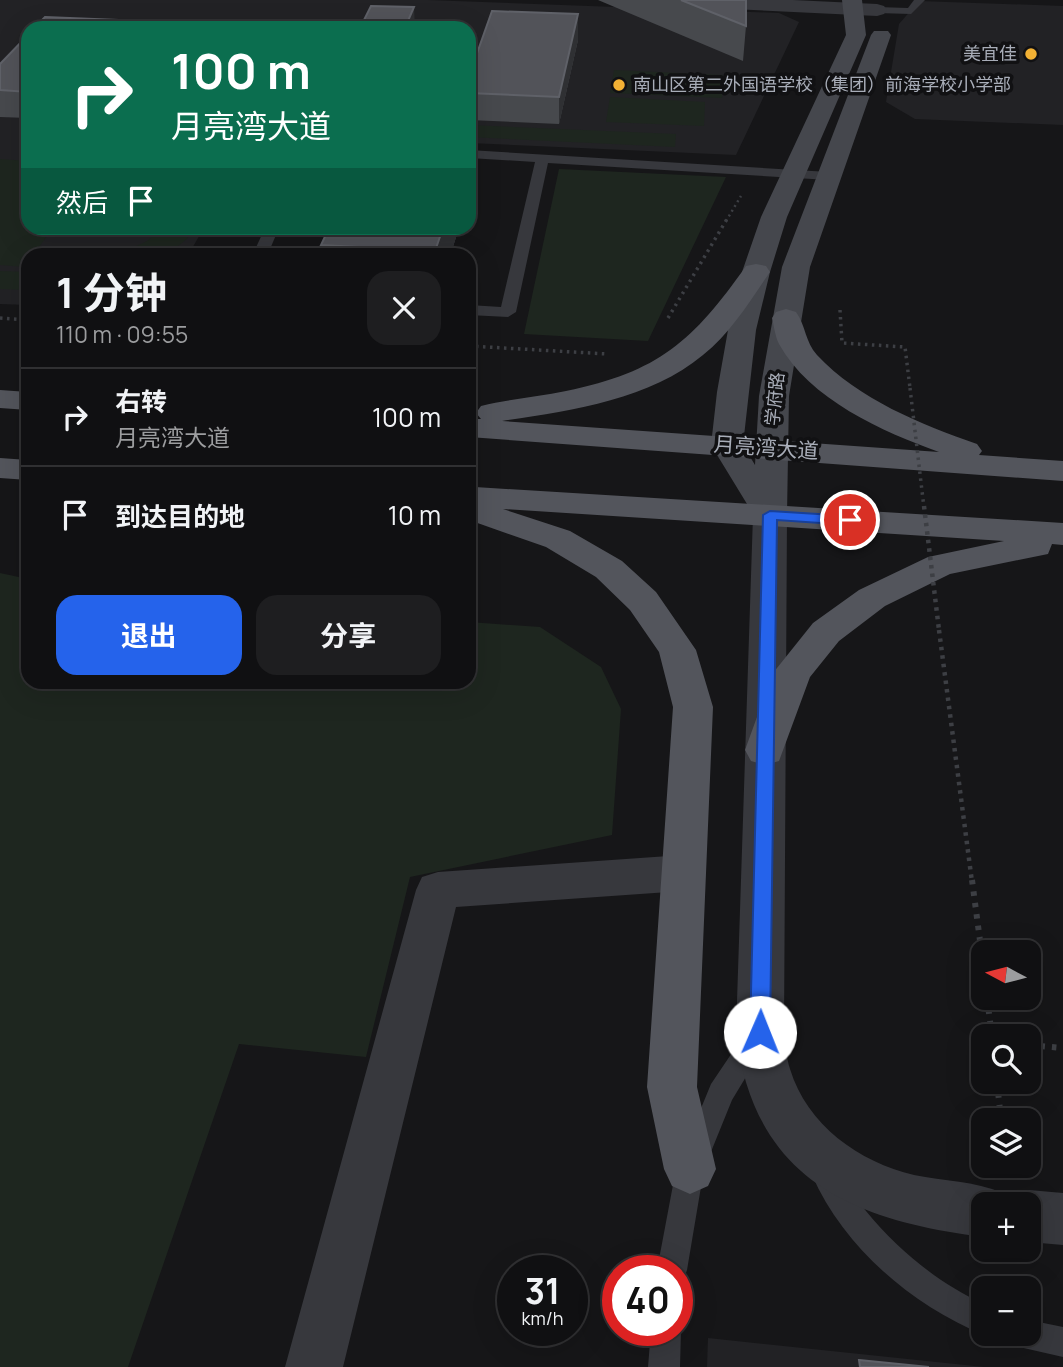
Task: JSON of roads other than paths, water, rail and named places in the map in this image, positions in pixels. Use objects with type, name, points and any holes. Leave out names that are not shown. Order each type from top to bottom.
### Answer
[{"type":"main road","points":[[770,515],[727,445],[742,330],[756,272],[774,217],[856,36],[864,5]]},
{"type":"main road","name":"学府路","points":[[770,515],[770,448],[774,396],[796,267],[881,37],[864,5]]},
{"type":"main road","points":[[476,416],[550,405],[626,384],[683,356],[724,317],[756,272]]},
{"type":"main road","points":[[786,318],[794,344],[808,364],[865,405],[908,429],[951,446],[1049,470]]},
{"type":"main road","points":[[0,400],[21,401]]},
{"type":"main road","name":"月亮湾大道","points":[[476,428],[1049,470]]},
{"type":"main road","points":[[0,468],[21,470]]},
{"type":"main road","points":[[476,496],[1063,534]]},
{"type":"main road","points":[[476,511],[558,539],[609,569],[643,601],[677,650],[693,706],[672,1087],[690,1169]]},
{"type":"main road","points":[[765,750],[792,673],[826,632],[872,598],[940,565],[1013,549],[1063,543]]},
{"type":"street","points":[[667,0],[864,5]]},
{"type":"street","points":[[770,515],[760,1032],[766,1073],[782,1110],[806,1144],[840,1172],[883,1192],[929,1205],[971,1210]]},
{"type":"street","points":[[314,1367],[438,890],[684,873]]},
{"type":"street","points":[[1041,1217],[1063,1219]]},
{"type":"lane","points":[[864,5],[911,11],[920,0]]},
{"type":"lane","points":[[476,154],[829,176]]},
{"type":"lane","points":[[476,310],[509,312],[543,158]]},
{"type":"lane","points":[[675,1255],[690,1169],[721,1093],[760,1032]]},
{"type":"lane","points":[[806,1144],[855,1220],[891,1259],[942,1300],[971,1314]]},
{"type":"lane","points":[[1041,1338],[1063,1342]]},
{"type":"lane","points":[[664,1367],[665,1346]]},
{"type":"place","name":"美宜佳","points":[[1031,54]]},
{"type":"place","name":"南山区第二外国语学校（集团）前海学校小学部","points":[[619,85]]}]
